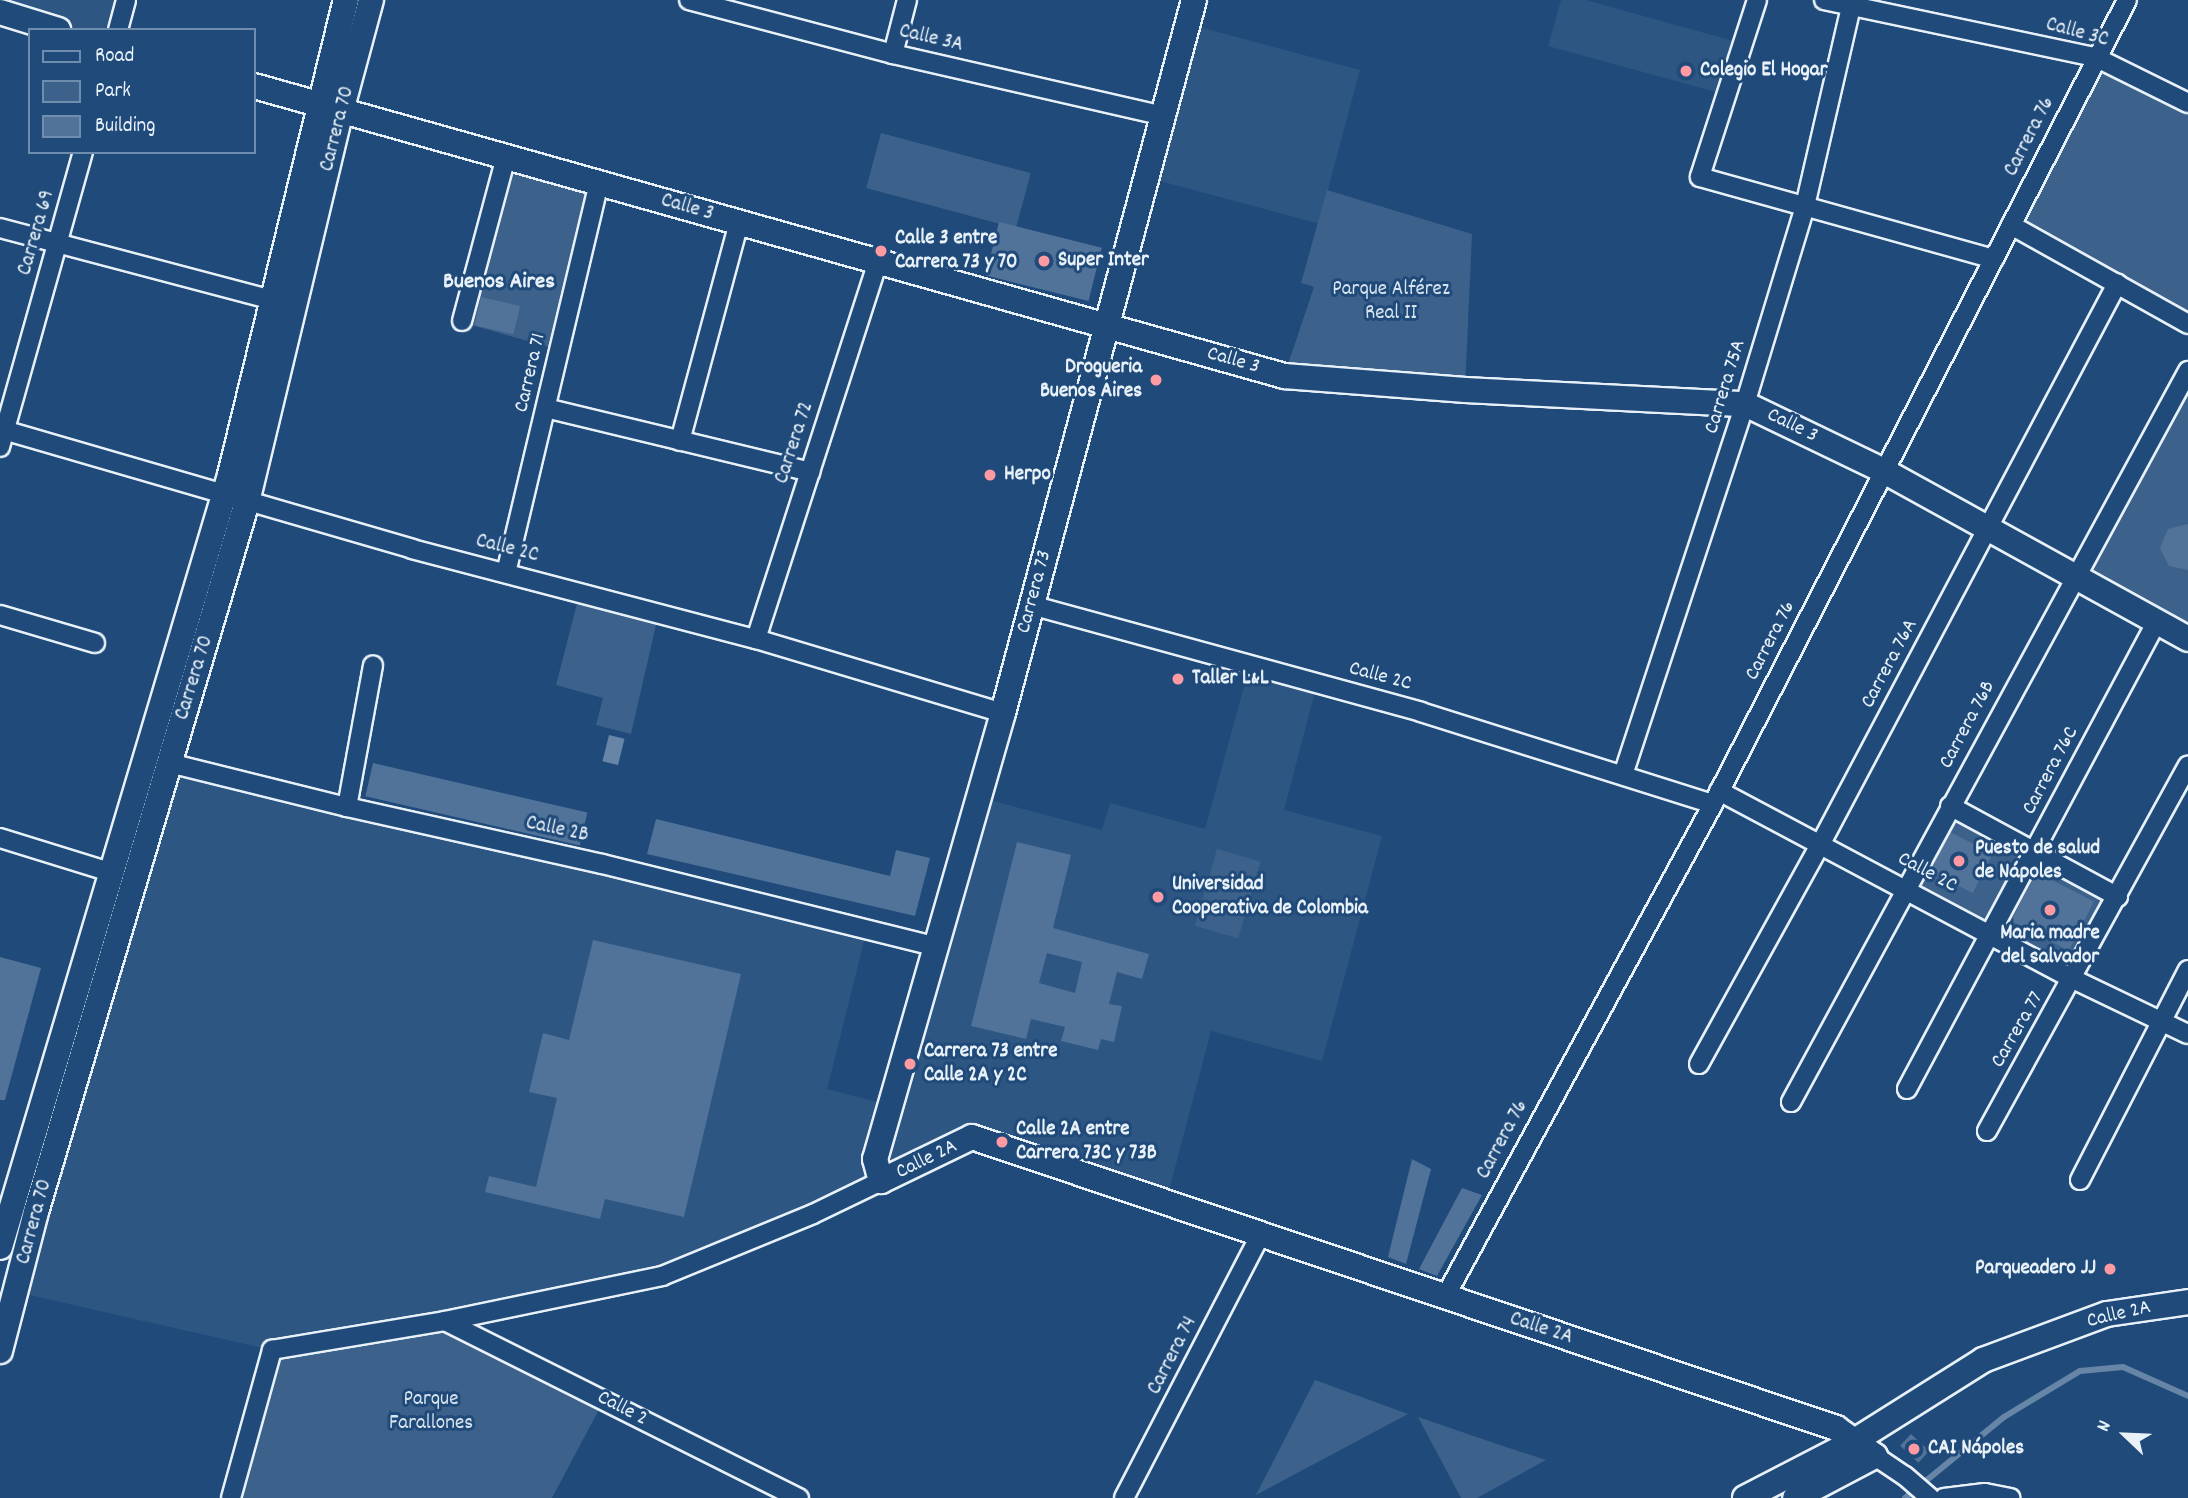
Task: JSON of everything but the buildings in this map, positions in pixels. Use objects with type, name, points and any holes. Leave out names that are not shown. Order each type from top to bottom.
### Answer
[{"type":"street","points":[[119,28],[126,0]]},
{"type":"street","name":"Carrera 70","points":[[0,1351],[36,1212],[169,763],[330,107],[346,0]]},
{"type":"street","name":"Carrera 70","points":[[0,1247],[6,1206],[110,872],[235,499],[273,300],[330,107],[372,0]]},
{"type":"street","name":"Calle 3A","points":[[689,0],[893,54],[1164,116]]},
{"type":"street","points":[[893,54],[907,0]]},
{"type":"street","name":"Carrera 73","points":[[881,1181],[875,1159],[1003,713],[1194,0]]},
{"type":"street","points":[[1758,0],[1700,177],[1994,259]]},
{"type":"street","name":"Calle 3C","points":[[1825,0],[2095,57],[2188,103]]},
{"type":"street","name":"Carrera 76","points":[[1444,1297],[1716,798],[2095,57],[2127,0]]},
{"type":"street","name":"Carrera 75A","points":[[1623,775],[1745,404],[1805,206],[1852,6]]},
{"type":"street","points":[[0,12],[52,28]]},
{"type":"street","name":"Calle 3","points":[[256,87],[1284,376],[1465,390],[1745,404],[1884,471],[2073,578],[2188,639]]},
{"type":"street","name":"Carrera 69","points":[[2,435],[82,154]]},
{"type":"street","points":[[462,321],[506,157]]},
{"type":"street","name":"Carrera 71","points":[[506,572],[599,183]]},
{"type":"street","points":[[680,441],[739,222]]},
{"type":"street","points":[[2011,225],[2188,324]]},
{"type":"street","points":[[0,228],[273,300]]},
{"type":"street","name":"Carrera 72","points":[[756,639],[878,261]]},
{"type":"street","name":"Carrera 76A","points":[[1699,1064],[1821,843],[2117,284]]},
{"type":"street","name":"Carrera 76B","points":[[1791,1102],[2073,578],[2188,371]]},
{"type":"street","points":[[546,408],[810,472]]},
{"type":"street","name":"Calle 2C","points":[[2,435],[756,639],[1003,713]]},
{"type":"street","name":"Calle 2C","points":[[1031,606],[1421,712],[1623,775],[1716,798],[1821,843],[2073,979],[2188,1034]]},
{"type":"street","points":[[0,615],[95,643]]},
{"type":"street","name":"Carrera 76C","points":[[1907,1089],[2156,623]]},
{"type":"street","points":[[347,807],[373,666]]},
{"type":"street","name":"Calle 2B","points":[[169,763],[347,807],[602,863],[934,946]]},
{"type":"street","name":"Carrera 77","points":[[1987,1131],[2188,766]]},
{"type":"street","points":[[1950,806],[2118,897]]},
{"type":"street","points":[[0,838],[110,872]]},
{"type":"street","points":[[2080,1180],[2188,970]]},
{"type":"street","name":"Calle 2A","points":[[881,1181],[972,1137],[1836,1428],[1853,1442],[1983,1360],[2107,1314],[2188,1302]]},
{"type":"street","points":[[231,1498],[272,1350],[445,1321],[662,1276],[813,1214],[881,1181]]},
{"type":"street","points":[[6,1206],[36,1212]]},
{"type":"street","name":"Carrera 74","points":[[1124,1498],[1261,1234]]},
{"type":"street","name":"Calle 2","points":[[445,1321],[799,1498]]},
{"type":"street","points":[[1745,1498],[1853,1442],[1905,1476],[1930,1498]]},
{"type":"street","points":[[1795,1498],[1875,1456]]},
{"type":"street","points":[[1944,1498],[1984,1493],[2011,1498]]},
{"type":"shaded area","points":[[0,0],[126,0],[119,28],[52,28],[0,12]]},
{"type":"shaded area","name":"Colegio El Hogar","points":[[1561,0],[1586,0],[1744,44],[1727,95],[1548,46]]},
{"type":"shaded area","points":[[1188,24],[1360,70],[1319,224],[1147,178]]},
{"type":"shaded area","points":[[1250,665],[1317,684],[1284,810],[1382,836],[1322,1061],[1211,1031],[1166,1202],[972,1137],[662,1276],[272,1350],[16,1292],[169,763],[867,929],[827,1089],[889,1105],[979,797],[1102,830],[1110,803],[1205,829]]},
{"type":"shaded area","points":[[609,735],[625,739],[618,765],[602,761]]},
{"type":"green space","points":[[2095,57],[2188,103],[2188,324],[2011,225]]},
{"type":"green space","points":[[881,133],[1031,173],[1016,228],[866,188]]},
{"type":"green space","points":[[506,157],[599,184],[552,348],[459,321]]},
{"type":"green space","name":"Parque Alférez Real II","points":[[1327,190],[1472,234],[1465,390],[1284,376],[1314,287],[1301,283]]},
{"type":"green space","points":[[2188,371],[2188,639],[2073,578]]},
{"type":"green space","points":[[580,592],[659,612],[631,734],[596,725],[603,698],[556,685]]},
{"type":"green space","points":[[1950,806],[2119,896],[2075,978],[1906,888]]},
{"type":"green space","points":[[1217,849],[1260,861],[1238,938],[1195,926]]},
{"type":"green space","name":"Parque Farallones","points":[[445,1321],[604,1400],[552,1498],[231,1498],[272,1350]]},
{"type":"green space","points":[[1315,1380],[1408,1414],[1256,1495]]},
{"type":"green space","points":[[1418,1417],[1546,1460],[1477,1498],[1461,1498]]},
{"type":"waterway","points":[[1905,1498],[2004,1417],[2080,1371],[2123,1367],[2188,1396]]},
{"type":"place","name":"Colegio El Hogar","points":[[1686,71]]},
{"type":"place","name":"Calle 3 entre Carrera 73 y 70","points":[[881,251]]},
{"type":"place","name":"Super Inter","points":[[1044,261]]},
{"type":"place","name":"Drogueria Buenos Aires","points":[[1156,380]]},
{"type":"place","name":"Herpo","points":[[990,475]]},
{"type":"place","name":"Taller L&L","points":[[1178,679]]},
{"type":"place","name":"Puesto de salud de Nápoles","points":[[1959,861]]},
{"type":"place","name":"Universidad Cooperativa de Colombia","points":[[1158,897]]},
{"type":"place","name":"Maria madre del salvador","points":[[2050,910]]},
{"type":"place","name":"Carrera 73 entre Calle 2A y 2C","points":[[910,1064]]},
{"type":"place","name":"Calle 2A entre Carrera 73C y 73B","points":[[1002,1142]]},
{"type":"place","name":"Parqueadero JJ","points":[[2110,1269]]},
{"type":"place","name":"CAI Nápoles","points":[[1914,1449]]},
{"type":"district","name":"Buenos Aires","points":[[499,283]]}]
